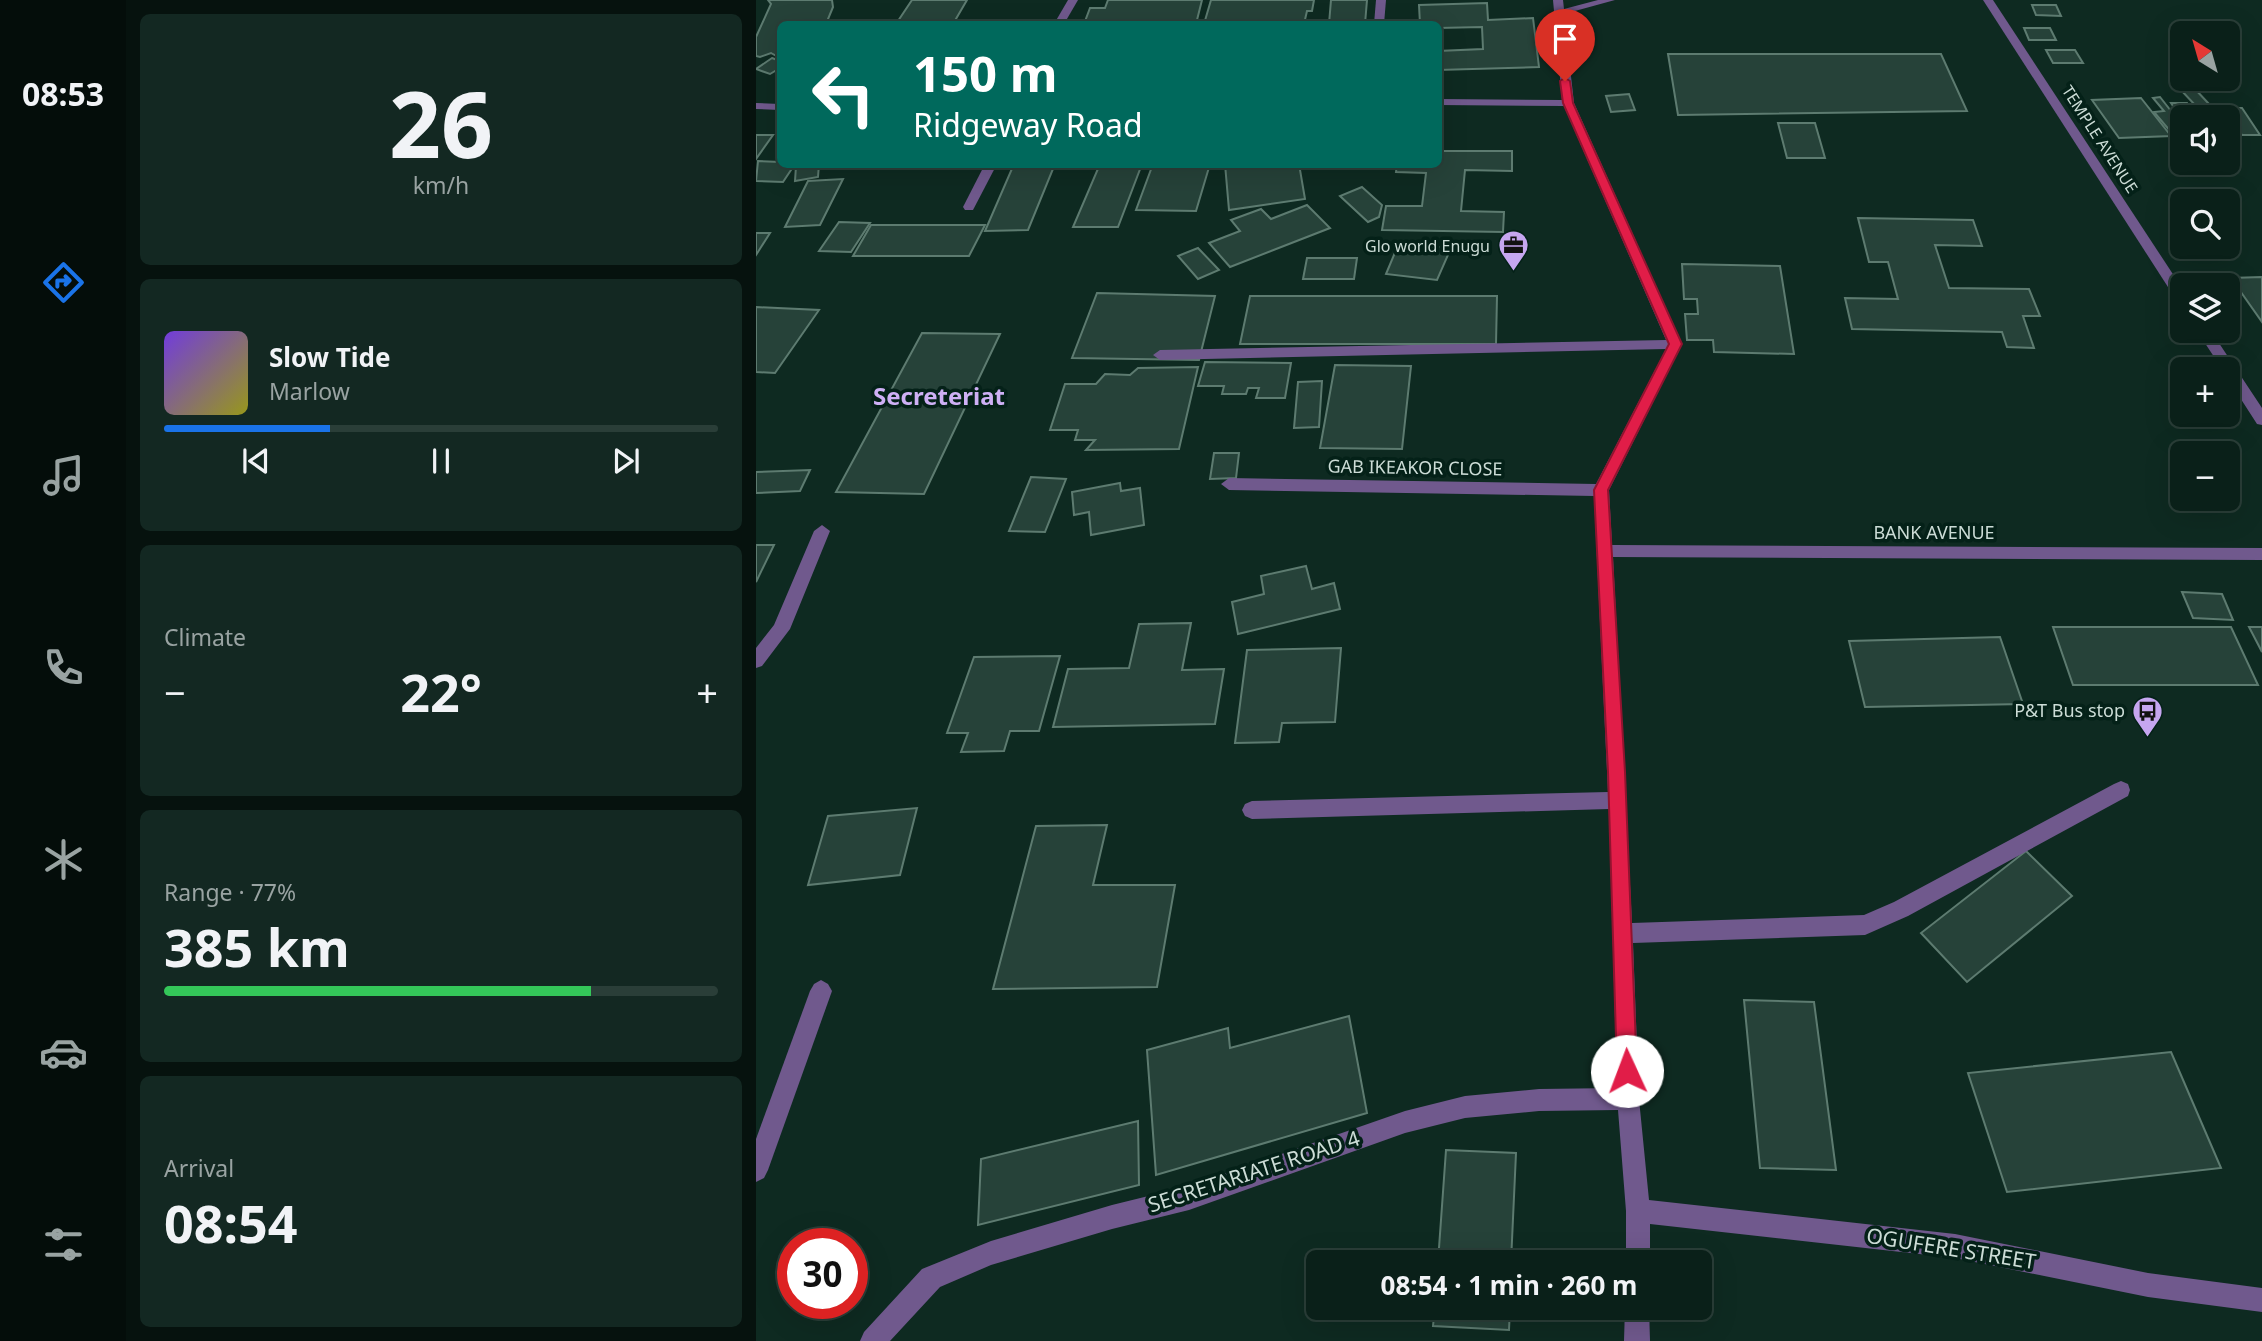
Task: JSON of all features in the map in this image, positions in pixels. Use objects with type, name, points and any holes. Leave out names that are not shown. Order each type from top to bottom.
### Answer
[{"type":"street","points":[[1055,0],[1072,1],[1061,21]]},
{"type":"street","points":[[1379,21],[1381,0]]},
{"type":"street","points":[[1610,0],[1558,7],[1568,103],[1675,344]]},
{"type":"street","name":"TEMPLE AVENUE","points":[[1988,0],[2170,280]]},
{"type":"street","points":[[1442,102],[1568,103]]},
{"type":"street","points":[[756,106],[777,107]]},
{"type":"street","points":[[969,206],[989,168]]},
{"type":"street","points":[[2212,343],[2262,420]]},
{"type":"street","points":[[1160,355],[1675,344]]},
{"type":"street","points":[[1638,1250],[1638,1211],[1628,1099],[1618,800],[1601,490],[1675,344]]},
{"type":"street","name":"GAB IKEAKOR CLOSE","points":[[1229,484],[1601,490]]},
{"type":"street","points":[[756,661],[781,629],[822,531]]},
{"type":"street","name":"BANK AVENUE","points":[[1606,551],[2262,554]]},
{"type":"street","points":[[1623,933],[1865,925],[1901,909],[2121,790]]},
{"type":"street","points":[[1252,810],[1618,800]]},
{"type":"street","points":[[756,1170],[821,991]]},
{"type":"street","name":"SECRETARIATE ROAD 4","points":[[873,1341],[931,1278],[991,1253],[1112,1217],[1189,1198],[1405,1122],[1465,1107],[1539,1100],[1628,1099]]},
{"type":"street","name":"OGUFERE STREET","points":[[1638,1211],[1955,1246],[2148,1285],[2262,1300]]},
{"type":"street","points":[[1637,1320],[1637,1341]]},
{"type":"building","points":[[768,0],[832,0],[833,7],[827,21],[777,21],[777,56],[771,53],[760,57],[756,56],[756,37],[771,4]]},
{"type":"building","points":[[912,0],[967,0],[955,21],[898,21]]},
{"type":"building","points":[[1108,0],[1202,0],[1197,21],[1085,21],[1090,8],[1105,8]]},
{"type":"building","points":[[1211,0],[1314,0],[1312,11],[1307,11],[1305,21],[1205,21]]},
{"type":"building","points":[[1331,0],[1367,0],[1365,21],[1329,21]]},
{"type":"building","points":[[1487,3],[1488,20],[1533,18],[1539,67],[1442,70],[1442,51],[1483,49],[1482,27],[1442,28],[1442,21],[1420,21],[1419,5]]},
{"type":"building","points":[[2032,5],[2056,5],[2061,16],[2036,15]]},
{"type":"building","points":[[2024,28],[2050,28],[2056,40],[2029,40]]},
{"type":"building","points":[[2046,50],[2075,50],[2083,63],[2053,63]]},
{"type":"building","points":[[1668,54],[1941,54],[1967,111],[1678,115]]},
{"type":"building","points":[[772,58],[777,60],[777,70],[770,74],[756,69]]},
{"type":"building","points":[[2182,91],[2197,91],[2209,104],[2195,105]]},
{"type":"building","points":[[1629,94],[1635,110],[1611,112],[1606,96]]},
{"type":"building","points":[[2160,97],[2170,110],[2170,131],[2154,112],[2164,111],[2153,98]]},
{"type":"building","points":[[2141,98],[2170,136],[2119,138],[2092,100]]},
{"type":"building","points":[[2171,103],[2188,105],[2172,105]]},
{"type":"building","points":[[2240,108],[2260,135],[2242,135],[2240,132]]},
{"type":"building","points":[[1778,123],[1815,123],[1825,158],[1787,158]]},
{"type":"building","points":[[756,135],[773,135],[756,159]]},
{"type":"building","points":[[1442,151],[1512,151],[1512,171],[1465,170],[1461,211],[1504,212],[1503,232],[1382,230],[1386,206],[1422,206],[1426,173],[1396,172],[1396,168],[1442,168]]},
{"type":"building","points":[[758,161],[777,162],[777,168],[792,168],[783,182],[756,181]]},
{"type":"building","points":[[796,168],[819,168],[818,177],[795,181]]},
{"type":"building","points":[[1012,168],[1053,168],[1028,230],[985,231]]},
{"type":"building","points":[[1098,168],[1140,168],[1118,227],[1073,227]]},
{"type":"building","points":[[1152,168],[1209,168],[1196,211],[1136,210]]},
{"type":"building","points":[[1225,168],[1300,168],[1305,199],[1229,210]]},
{"type":"building","points":[[843,179],[820,225],[785,227],[808,181]]},
{"type":"building","points":[[1362,187],[1382,205],[1379,217],[1368,222],[1340,196]]},
{"type":"building","points":[[1307,205],[1330,228],[1230,267],[1209,243],[1240,231],[1231,220],[1261,209],[1271,219]]},
{"type":"building","points":[[1858,218],[1973,220],[1982,246],[1935,245],[1949,288],[2029,289],[2040,316],[2023,316],[2034,348],[2007,347],[2002,332],[1852,329],[1845,298],[1898,299],[1888,262],[1869,262]]},
{"type":"building","points":[[839,222],[870,223],[851,252],[819,251]]},
{"type":"building","points":[[871,225],[985,225],[969,256],[853,256]]},
{"type":"building","points":[[756,233],[770,233],[756,255]]},
{"type":"building","points":[[1399,243],[1451,248],[1437,280],[1386,274]]},
{"type":"building","points":[[1198,248],[1219,270],[1198,279],[1178,256]]},
{"type":"building","points":[[1307,258],[1357,258],[1354,279],[1303,279]]},
{"type":"building","points":[[1682,264],[1780,266],[1794,354],[1714,352],[1713,340],[1687,340],[1685,314],[1698,314],[1697,299],[1684,299]]},
{"type":"building","points":[[2262,277],[2262,322],[2240,291],[2240,278]]},
{"type":"building","points":[[1097,293],[1215,296],[1199,360],[1072,358]]},
{"type":"building","points":[[1250,296],[1497,296],[1496,344],[1240,344]]},
{"type":"building","points":[[756,307],[819,310],[775,373],[756,372]]},
{"type":"building","points":[[922,333],[1000,334],[924,494],[836,492]]},
{"type":"building","points":[[1205,362],[1291,363],[1285,398],[1256,398],[1259,388],[1248,388],[1246,394],[1222,394],[1224,386],[1198,386]]},
{"type":"building","points":[[1335,365],[1411,366],[1402,449],[1320,448]]},
{"type":"building","points":[[1198,367],[1179,449],[1086,450],[1095,440],[1075,440],[1078,430],[1050,430],[1065,384],[1096,384],[1105,374],[1130,375],[1138,368]]},
{"type":"building","points":[[1322,381],[1319,427],[1294,428],[1298,382]]},
{"type":"building","points":[[1214,453],[1239,453],[1236,478],[1210,479]]},
{"type":"building","points":[[810,470],[800,491],[756,493],[756,472]]},
{"type":"building","points":[[1031,477],[1066,479],[1045,532],[1009,531]]},
{"type":"building","points":[[1120,483],[1121,491],[1140,488],[1144,525],[1091,535],[1089,512],[1074,515],[1072,492]]},
{"type":"building","points":[[756,545],[774,545],[756,582]]},
{"type":"building","points":[[1306,566],[1312,589],[1334,583],[1340,609],[1238,634],[1232,602],[1264,594],[1261,576]]},
{"type":"building","points":[[2182,592],[2222,594],[2233,620],[2193,618]]},
{"type":"building","points":[[1191,623],[1182,670],[1224,669],[1215,724],[1053,727],[1068,669],[1129,668],[1139,624]]},
{"type":"building","points":[[2053,627],[2231,627],[2258,685],[2073,685]]},
{"type":"building","points":[[2249,627],[2262,627],[2262,652]]},
{"type":"building","points":[[2000,637],[2023,704],[1865,707],[1849,641]]},
{"type":"building","points":[[1341,648],[1335,722],[1282,723],[1279,742],[1235,743],[1247,650]]},
{"type":"building","points":[[1060,656],[1039,731],[1010,731],[1004,751],[961,752],[968,733],[947,733],[974,657]]},
{"type":"building","points":[[917,808],[900,875],[808,885],[828,816]]},
{"type":"building","points":[[1107,825],[1093,885],[1175,885],[1157,987],[993,989],[1036,826]]},
{"type":"building","points":[[2026,851],[2072,896],[1967,982],[1921,933]]},
{"type":"building","points":[[1744,1000],[1814,1002],[1836,1170],[1760,1168]]},
{"type":"building","points":[[1349,1016],[1367,1113],[1156,1175],[1147,1050],[1228,1028],[1230,1048]]},
{"type":"building","points":[[2171,1052],[2221,1168],[2007,1192],[1968,1073]]},
{"type":"building","points":[[1138,1121],[1139,1185],[978,1225],[981,1159]]},
{"type":"building","points":[[1446,1150],[1516,1153],[1512,1250],[1439,1250]]},
{"type":"building","points":[[1434,1320],[1509,1320],[1509,1330],[1433,1326]]},
{"type":"place","name":"Glo world Enugu","points":[[1513,273]]},
{"type":"place","name":"P&T Bus stop","points":[[2148,738]]},
{"type":"district","name":"Secreteriat","points":[[939,397]]},
{"type":"route","points":[[1565,81],[1568,103],[1675,344],[1601,490],[1616,772],[1627,1071]]}]
